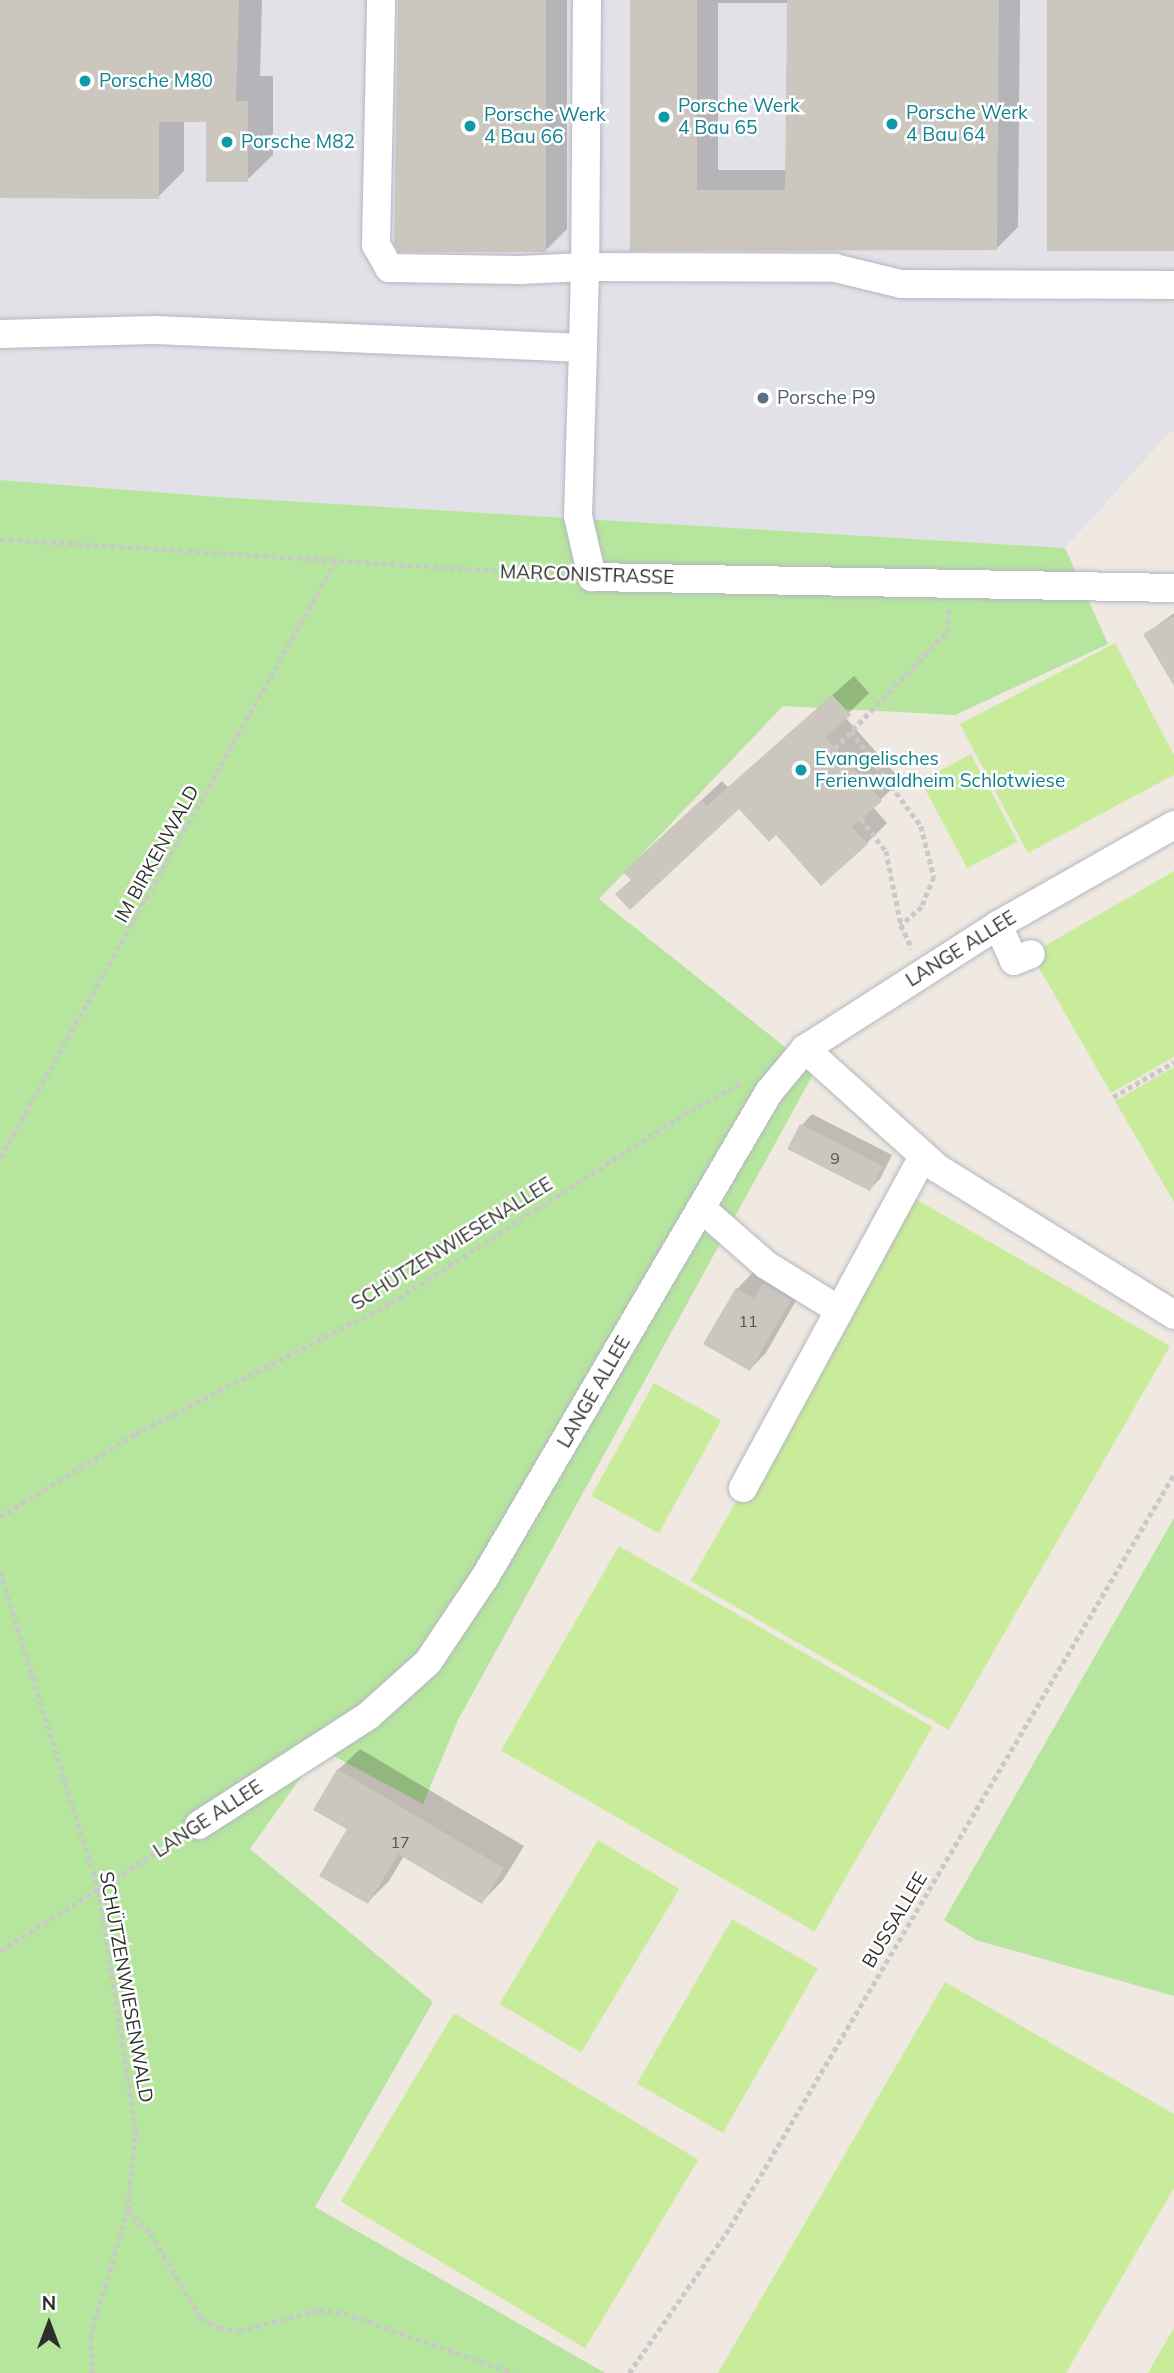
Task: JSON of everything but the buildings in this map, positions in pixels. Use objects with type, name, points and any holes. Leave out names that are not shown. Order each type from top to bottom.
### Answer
[{"type":"lane","points":[[381,0],[376,245],[389,268],[835,268],[901,284],[1174,285]]},
{"type":"lane","points":[[587,0],[585,267],[578,516],[592,576]]},
{"type":"lane","points":[[0,334],[155,330],[583,348]]},
{"type":"lane","name":"MARCONISTRASSE","points":[[592,576],[1174,588]]},
{"type":"lane","name":"LANGE ALLEE","points":[[199,1825],[368,1716],[428,1662],[485,1577],[769,1092],[805,1049],[998,925],[1174,825]]},
{"type":"lane","points":[[998,925],[1014,961],[1031,954]]},
{"type":"lane","points":[[805,1049],[937,1168],[1174,1315]]},
{"type":"lane","points":[[743,1488],[923,1157]]},
{"type":"lane","points":[[702,1208],[766,1265],[839,1310]]},
{"type":"path","name":"MARCONISTRASSE","points":[[0,539],[592,576]]},
{"type":"path","name":"IM BIRKENWALD","points":[[0,1158],[335,562]]},
{"type":"path","points":[[835,748],[947,632],[952,584]]},
{"type":"path","points":[[851,731],[921,826],[933,877],[922,907],[901,925]]},
{"type":"path","points":[[861,819],[886,850],[901,925],[922,972]]},
{"type":"path","points":[[1113,1097],[1174,1062]]},
{"type":"path","name":"SCHÜTZENWIESENALLEE","points":[[0,1517],[135,1434],[391,1303],[691,1110],[752,1077]]},
{"type":"path","name":"BUSSALLEE","points":[[629,2373],[730,2227],[1174,1475]]},
{"type":"path","name":"SCHÜTZENWIESENWALD","points":[[0,1571],[99,1891],[136,2129],[128,2210],[91,2336],[92,2373]]},
{"type":"path","name":"LANGE ALLEE","points":[[0,1951],[99,1891],[199,1825]]},
{"type":"path","points":[[128,2210],[150,2233],[201,2318],[219,2328],[239,2331],[318,2310],[344,2313],[513,2373]]},
{"type":"shaded area","points":[[0,0],[1174,0],[1174,432],[1169,433],[1065,548],[219,497],[0,480]]},
{"type":"green space","points":[[0,480],[219,497],[1065,548],[1108,644],[955,715],[783,706],[599,899],[815,1071],[458,1720],[423,1804],[321,1749],[250,1849],[433,2002],[315,2207],[605,2373],[0,2373]]},
{"type":"green space","points":[[1115,643],[1174,755],[1174,775],[1028,853],[960,724]]},
{"type":"green space","points":[[971,754],[1017,841],[967,868],[921,781]]},
{"type":"green space","points":[[1174,871],[1174,1057],[1111,1093],[1031,954]]},
{"type":"green space","points":[[1174,1067],[1174,1202],[1115,1101]]},
{"type":"green space","points":[[912,1197],[1170,1346],[949,1730],[690,1581]]},
{"type":"green space","points":[[654,1383],[721,1420],[659,1533],[591,1496]]},
{"type":"green space","points":[[1174,1518],[1174,1996],[976,1940],[944,1920]]},
{"type":"green space","points":[[619,1546],[933,1727],[815,1931],[501,1750]]},
{"type":"green space","points":[[598,1840],[679,1889],[581,2053],[500,2004]]},
{"type":"green space","points":[[732,1919],[818,1968],[723,2133],[637,2084]]},
{"type":"green space","points":[[945,1982],[1174,2114],[1174,2188],[1066,2373],[718,2373]]},
{"type":"green space","points":[[454,2013],[698,2160],[585,2348],[341,2202]]},
{"type":"green space","points":[[1174,2328],[1174,2373],[1148,2373]]},
{"type":"place","name":"Porsche M80","points":[[85,81]]},
{"type":"place","name":"Porsche Werk 4 Bau 65","points":[[664,117]]},
{"type":"place","name":"Porsche Werk 4 Bau 64","points":[[892,124]]},
{"type":"place","name":"Porsche Werk 4 Bau 66","points":[[470,126]]},
{"type":"place","name":"Porsche M82","points":[[227,142]]},
{"type":"place","name":"Porsche P9","points":[[763,398]]},
{"type":"place","name":"Evangelisches Ferienwaldheim Schlotwiese","points":[[801,770]]}]
